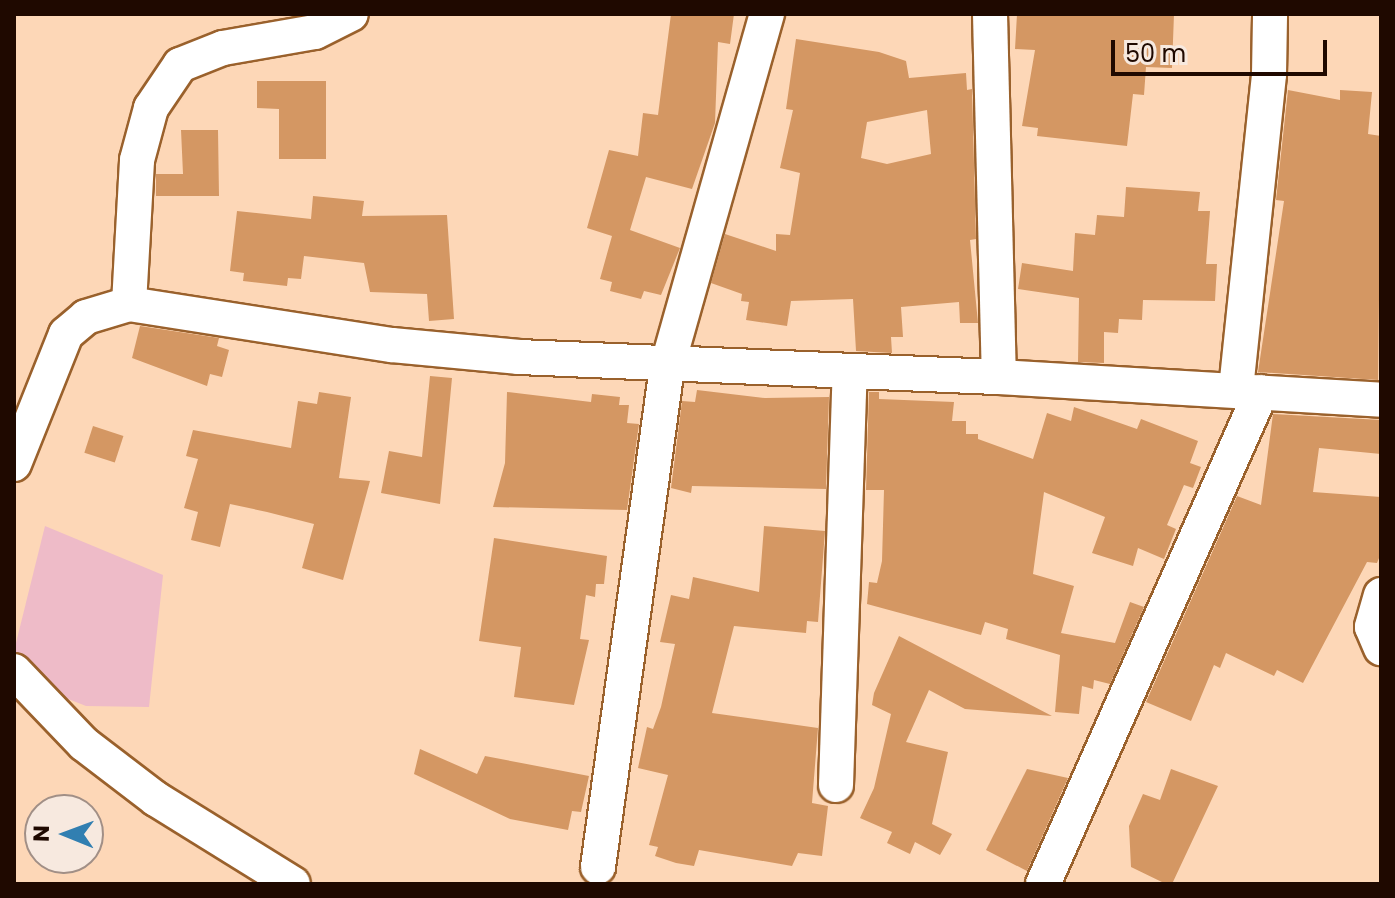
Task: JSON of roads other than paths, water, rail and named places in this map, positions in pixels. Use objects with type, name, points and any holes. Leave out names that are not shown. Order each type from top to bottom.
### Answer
[{"type":"street","points":[[129,304],[137,160],[151,108],[180,65],[223,48],[325,29],[351,14]]},
{"type":"street","points":[[598,867],[667,367],[767,14]]},
{"type":"street","points":[[990,14],[999,377]]},
{"type":"street","points":[[1043,884],[1249,390],[1270,14]]},
{"type":"street","points":[[14,464],[66,334],[86,317],[129,304],[405,346],[667,367],[999,377],[1381,400]]},
{"type":"street","points":[[836,785],[850,372]]},
{"type":"street","points":[[1381,595],[1372,627],[1381,648]]},
{"type":"street","points":[[14,671],[84,744],[293,884]]}]
